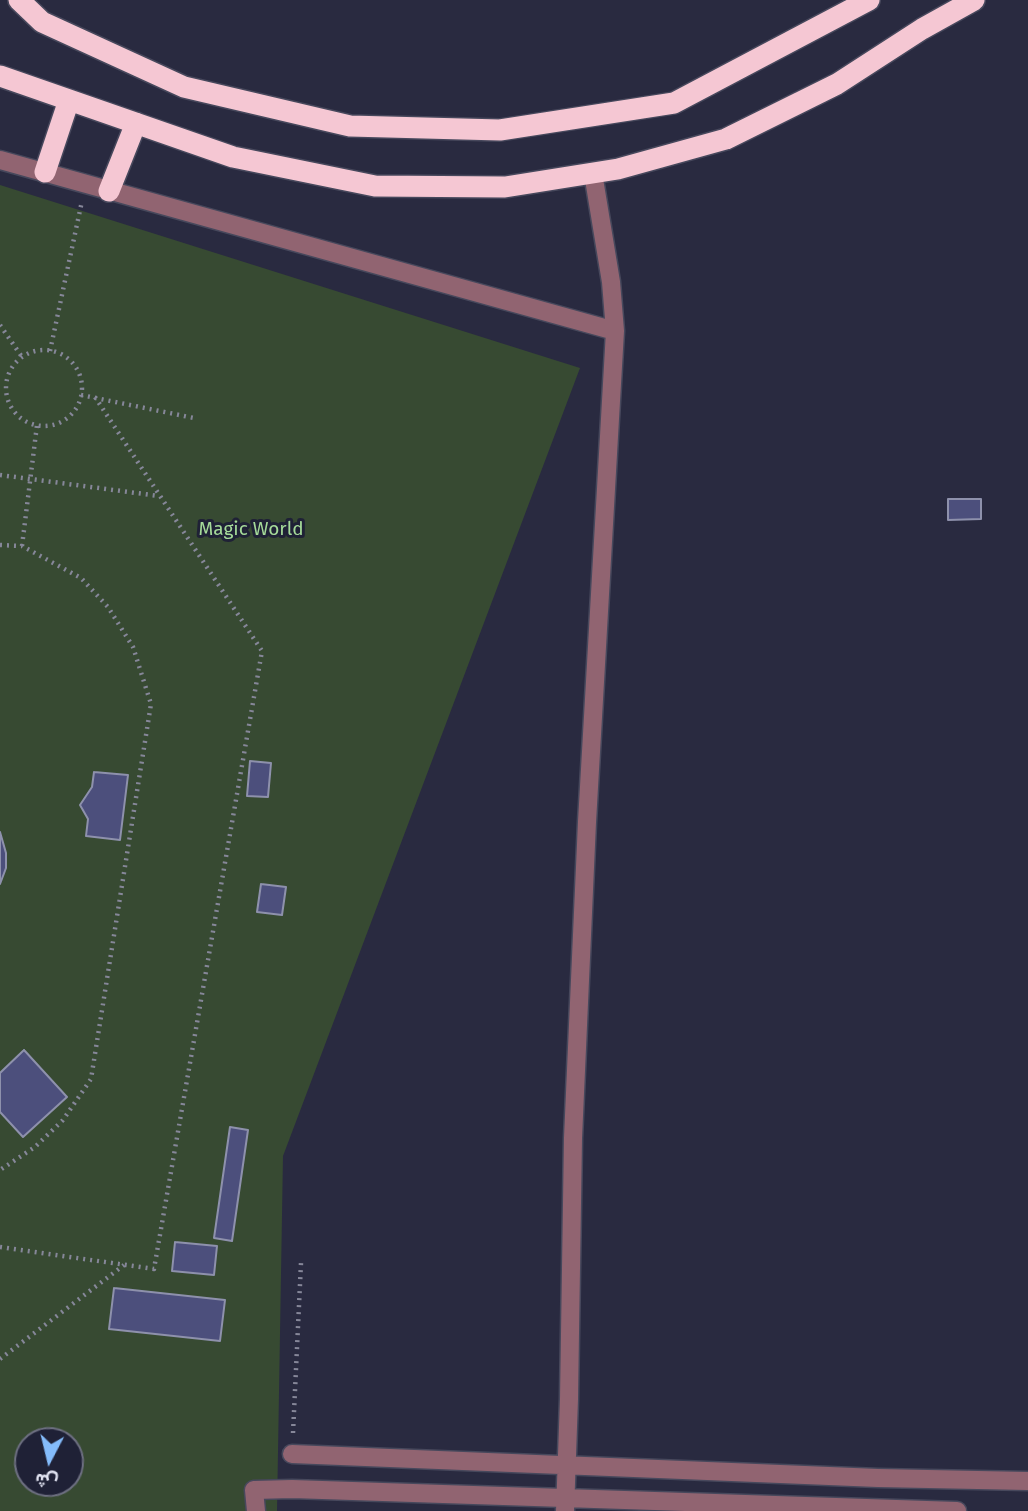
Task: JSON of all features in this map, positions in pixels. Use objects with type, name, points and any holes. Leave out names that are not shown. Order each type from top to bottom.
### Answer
[{"type":"highway","points":[[19,0],[42,22],[184,87],[350,126],[500,130],[674,103],[869,0]]},
{"type":"highway","points":[[0,76],[233,157],[374,186],[505,187],[618,169],[726,139],[837,84],[922,29],[974,0]]},
{"type":"highway","points":[[45,172],[69,100]]},
{"type":"highway","points":[[109,191],[136,124]]},
{"type":"street","points":[[0,160],[615,331]]},
{"type":"street","points":[[565,1504],[573,1124],[587,809],[615,331],[611,282],[593,173]]},
{"type":"street","points":[[292,1454],[878,1478],[1028,1481]]},
{"type":"street","points":[[256,1511],[254,1490],[292,1489],[565,1504],[957,1511]]},
{"type":"path","points":[[50,351],[86,184]]},
{"type":"path","points":[[0,326],[22,357]]},
{"type":"path","points":[[50,351],[68,359],[77,369],[81,394],[77,407],[68,417],[56,424],[37,425],[21,418],[13,410],[3,383],[13,365],[22,357],[32,352],[50,351]]},
{"type":"path","points":[[81,394],[194,418]]},
{"type":"path","points":[[0,1247],[154,1269],[262,651],[95,397]]},
{"type":"path","points":[[0,405],[8,399]]},
{"type":"path","points":[[22,547],[37,425]]},
{"type":"path","points":[[0,475],[159,496]]},
{"type":"path","points":[[0,545],[22,547],[81,578],[108,607],[133,647],[151,704],[91,1079],[63,1120],[35,1147],[0,1170]]},
{"type":"path","points":[[292,1454],[301,1263]]},
{"type":"path","points":[[0,1359],[124,1265]]},
{"type":"green space","name":"Magic World","points":[[0,185],[580,368],[283,1156],[277,1511],[0,1511]]},
{"type":"building","points":[[948,499],[981,499],[981,519],[948,520]]},
{"type":"building","points":[[250,761],[271,763],[268,797],[247,796]]},
{"type":"building","points":[[94,772],[128,775],[120,840],[86,836],[88,819],[80,805],[92,787]]},
{"type":"building","points":[[0,832],[6,853],[6,868],[0,884]]},
{"type":"building","points":[[261,884],[286,887],[282,915],[257,912]]},
{"type":"building","points":[[24,1050],[67,1097],[23,1137],[0,1112],[0,1073]]},
{"type":"building","points":[[230,1127],[248,1130],[232,1241],[214,1238]]},
{"type":"building","points":[[175,1242],[217,1246],[214,1275],[172,1271]]},
{"type":"building","points":[[114,1288],[225,1300],[220,1341],[109,1329]]}]
